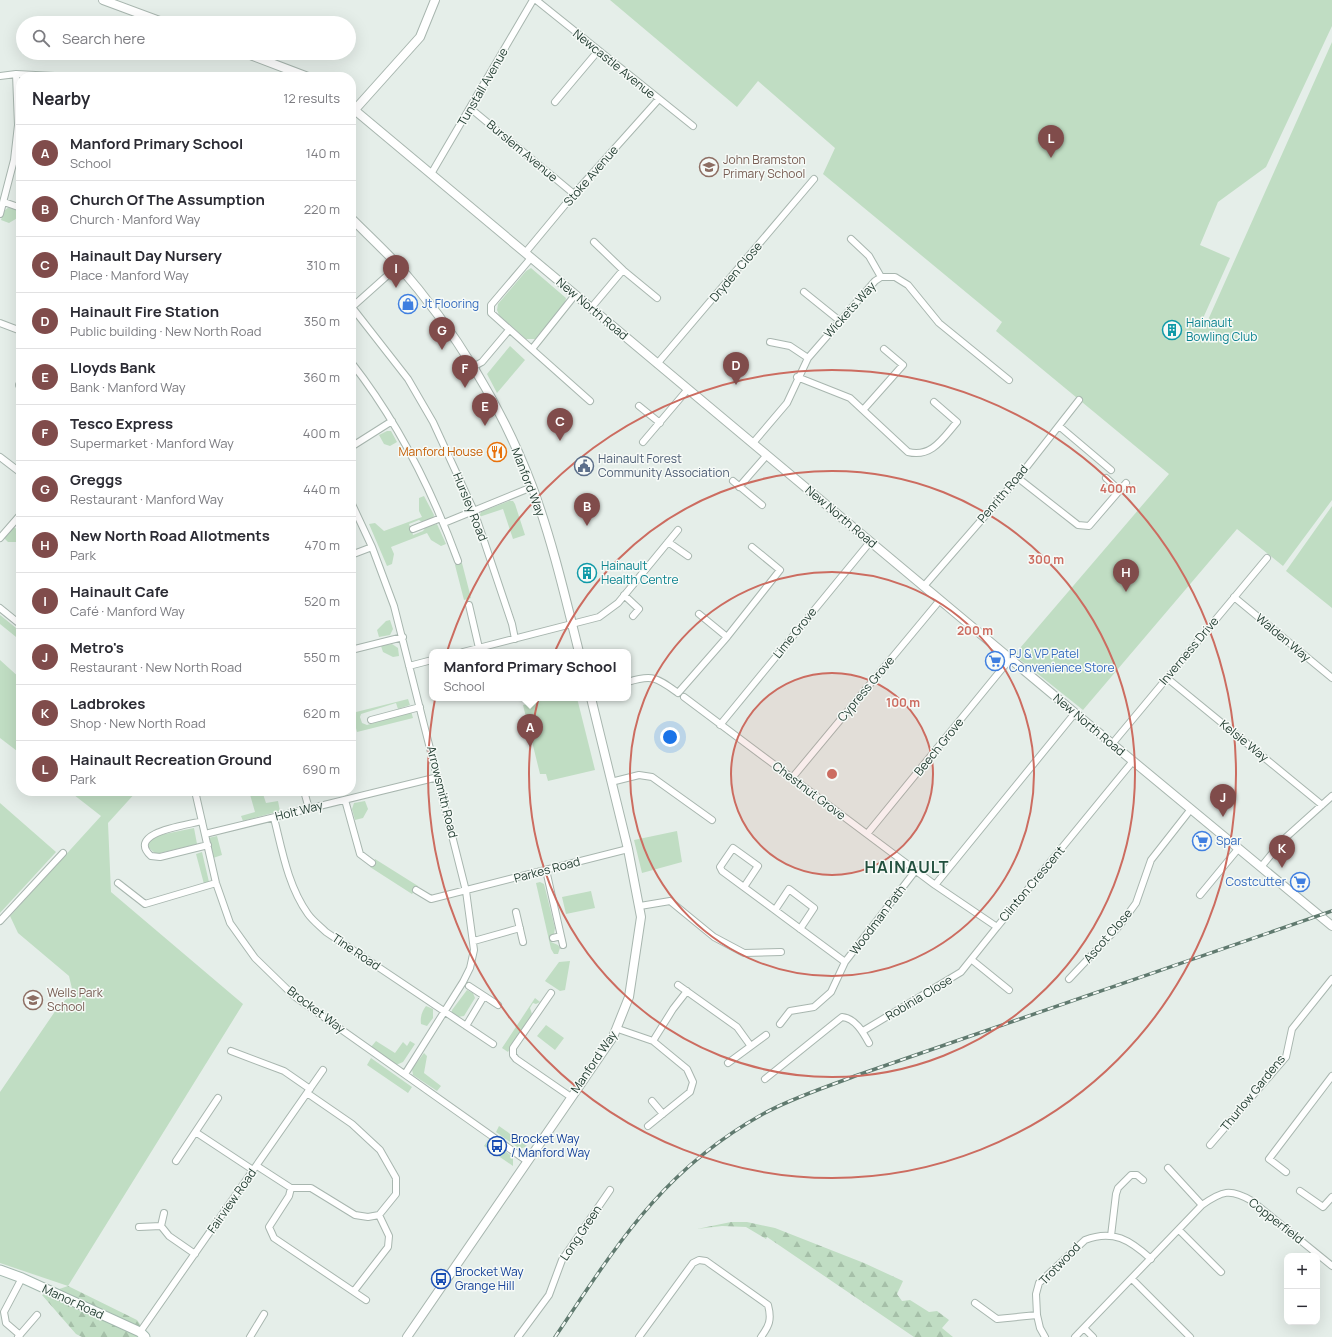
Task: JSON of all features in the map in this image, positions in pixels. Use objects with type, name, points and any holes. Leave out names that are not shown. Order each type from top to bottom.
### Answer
[{"type":"main road","name":"Manor Road","points":[[0,1270],[22,1278],[143,1335]]},
{"type":"street","points":[[103,0],[146,16]]},
{"type":"street","points":[[356,106],[420,37],[436,0]]},
{"type":"street","name":"Newcastle Avenue","points":[[534,0],[658,100],[693,126]]},
{"type":"street","name":"Tunstall Avenue","points":[[432,174],[534,0]]},
{"type":"street","points":[[555,102],[598,51]]},
{"type":"street","points":[[263,60],[295,72]]},
{"type":"street","points":[[0,76],[16,74]]},
{"type":"street","name":"Stoke Avenue","points":[[509,330],[494,317],[490,308],[574,194],[658,100]]},
{"type":"street","name":"Burslem Avenue","points":[[470,108],[574,194]]},
{"type":"street","name":"New North Road","points":[[356,113],[432,174],[1010,659],[1332,926]]},
{"type":"street","points":[[0,214],[14,160],[16,142]]},
{"type":"street","name":"Dryden Close","points":[[657,364],[814,179]]},
{"type":"street","points":[[4,202],[16,206]]},
{"type":"street","name":"Manford Way","points":[[356,223],[398,266],[446,327],[473,367],[497,410],[532,487],[560,572],[578,649]]},
{"type":"street","points":[[851,239],[869,256],[881,277]]},
{"type":"street","points":[[594,242],[623,270],[657,298]]},
{"type":"street","points":[[356,303],[398,266]]},
{"type":"street","points":[[591,308],[623,270]]},
{"type":"street","name":"Wickets Way","points":[[753,443],[787,403],[797,377],[808,358],[875,281],[881,277],[895,277],[908,286],[939,323],[1009,380]]},
{"type":"street","points":[[804,292],[840,322]]},
{"type":"street","points":[[532,349],[575,295]]},
{"type":"street","name":"Hursley Road","points":[[356,313],[408,379],[433,422],[474,511],[512,624],[515,639]]},
{"type":"street","points":[[0,323],[16,329]]},
{"type":"street","points":[[473,367],[482,362],[509,330],[590,401]]},
{"type":"street","points":[[770,342],[790,346],[808,358]]},
{"type":"street","points":[[863,410],[903,365],[884,349]]},
{"type":"street","points":[[356,369],[392,421],[416,464],[443,520],[458,561]]},
{"type":"street","points":[[797,377],[850,398],[908,452],[916,454],[928,452],[957,422],[934,402]]},
{"type":"street","points":[[643,442],[688,389]]},
{"type":"street","name":"Penrith Road","points":[[924,586],[1018,478],[1079,400]]},
{"type":"street","points":[[639,406],[660,422]]},
{"type":"street","points":[[356,444],[392,421]]},
{"type":"street","points":[[1059,426],[1111,470]]},
{"type":"street","points":[[739,487],[767,454]]},
{"type":"street","points":[[0,456],[16,469]]},
{"type":"street","points":[[1018,478],[1078,524],[1089,526],[1126,483]]},
{"type":"street","points":[[1106,478],[1120,490]]},
{"type":"street","points":[[733,481],[762,505]]},
{"type":"street","points":[[413,528],[474,511],[532,487]]},
{"type":"street","name":"Arrowsmith Road","points":[[356,512],[372,546],[394,606],[403,637],[466,891],[474,941],[474,950],[470,968],[445,1012],[405,1074]]},
{"type":"street","points":[[0,538],[16,522]]},
{"type":"street","points":[[475,649],[599,617],[618,603],[678,530]]},
{"type":"street","points":[[668,542],[688,556]]},
{"type":"street","name":"Lime Grove","points":[[720,725],[870,542]]},
{"type":"street","points":[[356,553],[372,546]]},
{"type":"street","points":[[631,681],[650,677],[663,682],[678,693],[726,637],[780,570],[752,547]]},
{"type":"street","name":"Inverness Drive","points":[[1112,744],[1267,558]]},
{"type":"street","points":[[624,595],[640,609],[633,616]]},
{"type":"street","name":"Walden Way","points":[[1234,597],[1332,678]]},
{"type":"street","name":"Cypress Grove","points":[[792,778],[940,600]]},
{"type":"street","points":[[469,605],[479,648]]},
{"type":"street","points":[[0,608],[16,621]]},
{"type":"street","points":[[699,614],[726,637]]},
{"type":"street","points":[[356,649],[403,637]]},
{"type":"street","name":"Beech Grove","points":[[868,834],[1010,659]]},
{"type":"street","points":[[410,666],[429,661]]},
{"type":"street","name":"Kelsie Way","points":[[1167,678],[1322,805]]},
{"type":"street","name":"Chestnut Grove","points":[[684,697],[935,885]]},
{"type":"street","name":"Manford Way","points":[[407,1337],[618,1028],[629,997],[641,917],[640,906],[628,849],[592,701]]},
{"type":"street","points":[[371,720],[420,707]]},
{"type":"street","points":[[935,885],[1075,713]]},
{"type":"street","name":"Clinton Crescent","points":[[935,885],[997,927],[1133,761]]},
{"type":"street","points":[[611,782],[639,775],[652,777],[712,820]]},
{"type":"street","name":"Holt Way","points":[[205,834],[438,777]]},
{"type":"street","name":"Brocket Way","points":[[196,796],[216,883],[230,923],[255,958],[294,996],[527,1161]]},
{"type":"street","points":[[305,796],[309,808]]},
{"type":"street","points":[[1261,867],[1283,840],[1332,796]]},
{"type":"street","points":[[345,800],[360,854],[372,863]]},
{"type":"street","name":"Ascot Close","points":[[1069,979],[1120,925],[1136,903],[1151,860],[1191,809]]},
{"type":"street","name":"Tine Road","points":[[274,818],[288,873],[308,915],[326,932],[493,1044]]},
{"type":"street","points":[[202,822],[151,835],[145,842],[145,847],[151,856],[160,857],[208,845]]},
{"type":"street","name":"Woodman Path","points":[[744,887],[758,866],[733,848],[720,867],[722,871],[845,962],[916,870]]},
{"type":"street","name":"Parkes Road","points":[[416,890],[431,899],[628,849]]},
{"type":"street","points":[[1200,895],[1238,849]]},
{"type":"street","points":[[0,921],[63,853]]},
{"type":"street","points":[[546,870],[563,945]]},
{"type":"street","points":[[118,882],[145,904],[216,883]]},
{"type":"street","points":[[775,910],[789,889],[802,898],[814,908],[800,929]]},
{"type":"street","points":[[640,906],[670,901],[714,937],[744,953],[781,952]]},
{"type":"street","points":[[516,912],[523,942]]},
{"type":"street","name":"Robinia Close","points":[[863,1031],[961,972],[997,927]]},
{"type":"street","points":[[474,941],[520,928]]},
{"type":"street","points":[[553,938],[561,936]]},
{"type":"street","points":[[972,960],[1009,990]]},
{"type":"street","points":[[780,1024],[790,1011],[814,1007],[831,992],[845,962]]},
{"type":"street","name":"Thurlow Gardens","points":[[1210,1145],[1286,1057],[1292,1029],[1332,979]]},
{"type":"street","points":[[678,985],[737,1027],[750,1045]]},
{"type":"street","points":[[469,986],[498,1005]]},
{"type":"street","points":[[652,1041],[672,1009],[687,991]]},
{"type":"street","points":[[551,993],[514,1048],[513,1055],[516,1059],[571,1097]]},
{"type":"street","points":[[466,1026],[484,996]]},
{"type":"street","points":[[765,1079],[842,1017],[848,1018],[863,1031],[870,1043]]},
{"type":"street","points":[[618,1028],[652,1041],[687,1069],[693,1082],[690,1092],[648,1126]]},
{"type":"street","points":[[728,1063],[750,1045],[766,1035]]},
{"type":"street","points":[[197,1133],[291,1188],[311,1188],[355,1216],[368,1217],[379,1215],[396,1194],[396,1178],[380,1150],[352,1124],[284,1070],[231,1051]]},
{"type":"street","name":"Fairview Road","points":[[143,1335],[195,1254],[323,1070]]},
{"type":"street","points":[[1286,1172],[1269,1159],[1332,1076]]},
{"type":"street","points":[[176,1161],[197,1133],[218,1098]]},
{"type":"street","points":[[652,1101],[663,1114]]},
{"type":"street","points":[[1168,1168],[1202,1205]]},
{"type":"street","points":[[1111,1236],[1118,1188],[1131,1175],[1137,1175],[1144,1180]]},
{"type":"street","points":[[291,1188],[289,1196],[269,1227],[274,1238],[366,1300]]},
{"type":"street","name":"Long Green","points":[[518,1337],[549,1295],[562,1260],[610,1190]]},
{"type":"street","points":[[1300,1192],[1322,1207],[1332,1197]]},
{"type":"street","name":"Copperfield","points":[[1075,1337],[1202,1205],[1218,1195],[1225,1193],[1238,1193],[1252,1201],[1332,1266]]},
{"type":"street","points":[[161,1226],[164,1213]]},
{"type":"street","points":[[354,1291],[388,1247],[389,1236],[379,1215]]},
{"type":"street","points":[[161,1226],[169,1236],[195,1254]]},
{"type":"street","points":[[139,1227],[161,1226]]},
{"type":"street","points":[[1179,1230],[1221,1272]]},
{"type":"street","name":"Trotwood","points":[[1046,1337],[1040,1328],[1037,1315],[1036,1294],[1040,1283],[1085,1240],[1094,1236],[1111,1236],[1128,1240],[1150,1259]]},
{"type":"street","points":[[639,1337],[693,1263],[699,1260],[706,1261],[768,1305],[770,1324],[761,1337]]},
{"type":"street","points":[[22,1278],[4,1312],[6,1323],[19,1336],[37,1315]]},
{"type":"street","points":[[1132,1279],[1190,1337]]},
{"type":"street","points":[[975,1303],[997,1319],[1037,1315]]},
{"type":"street","points":[[250,1337],[264,1314]]},
{"type":"street","points":[[1084,1328],[1093,1337]]},
{"type":"green space","points":[[610,0],[1332,0],[1332,26],[1266,167],[1218,202],[1200,245],[1230,258],[1200,325],[1204,329],[1332,42],[1332,500],[1283,566],[1237,529],[1083,710],[1014,655],[1169,474],[996,331],[1002,322],[823,174],[835,148],[758,81],[737,107]]},
{"type":"green space","points":[[9,207],[16,209],[16,219],[9,223],[1,220],[4,211]]},
{"type":"green space","points":[[531,268],[566,298],[565,304],[535,339],[526,339],[499,315],[497,310],[498,304],[526,271]]},
{"type":"green space","points":[[510,346],[525,360],[497,393],[487,374]]},
{"type":"green space","points":[[387,431],[391,431],[397,442],[390,446],[384,444],[379,435]]},
{"type":"green space","points":[[424,496],[434,515],[433,518],[423,523],[419,520],[409,524],[413,535],[423,531],[426,527],[437,524],[446,544],[441,546],[431,540],[427,533],[391,547],[394,554],[392,564],[387,566],[369,524],[375,523],[384,531],[422,517],[419,511],[419,498]]},
{"type":"green space","points":[[509,501],[513,501],[515,504],[525,535],[513,539],[503,509],[479,517],[481,512]]},
{"type":"green space","points":[[1332,506],[1332,608],[1286,571]]},
{"type":"green space","points":[[13,527],[16,528],[16,542],[8,542],[4,538]]},
{"type":"green space","points":[[462,563],[471,598],[464,600],[455,565]]},
{"type":"green space","points":[[0,615],[16,628],[16,637],[0,624]]},
{"type":"green space","points":[[390,620],[393,629],[390,635],[379,637],[377,630],[386,621]]},
{"type":"green space","points":[[392,644],[398,648],[399,656],[393,657],[383,652],[381,646]]},
{"type":"green space","points":[[0,660],[16,674],[16,750],[0,738]]},
{"type":"green space","points":[[408,699],[410,705],[398,709],[396,703],[361,714],[360,717],[362,723],[367,725],[411,711],[413,718],[357,732],[356,712]]},
{"type":"green space","points":[[540,701],[578,701],[595,770],[548,781],[546,774],[540,774],[523,705]]},
{"type":"green space","points":[[75,796],[132,796],[108,823],[111,892],[243,1004],[68,1286],[0,1263],[0,1092],[58,1007],[73,993],[69,976],[18,933],[10,916],[101,816]]},
{"type":"green space","points":[[250,796],[264,796],[266,803],[278,801],[280,811],[243,821],[241,816],[255,812]]},
{"type":"green space","points":[[365,801],[368,809],[363,818],[355,820],[352,809],[354,803]]},
{"type":"green space","points":[[0,803],[56,852],[0,913]]},
{"type":"green space","points":[[194,828],[197,844],[156,854],[149,848],[149,841],[155,836]]},
{"type":"green space","points":[[677,831],[682,862],[642,873],[634,840]]},
{"type":"green space","points":[[217,836],[222,855],[213,858],[208,838]]},
{"type":"green space","points":[[202,852],[209,882],[204,884],[196,854]]},
{"type":"green space","points":[[375,859],[418,886],[412,894],[370,867]]},
{"type":"green space","points":[[540,882],[544,884],[555,928],[554,934],[550,936],[551,942],[558,945],[560,948],[558,954],[554,954],[551,949],[536,883]]},
{"type":"green space","points":[[591,891],[595,908],[566,914],[562,897]]},
{"type":"green space","points":[[570,961],[565,990],[560,991],[545,981],[559,962]]},
{"type":"green space","points":[[467,990],[473,993],[475,998],[464,1016],[458,1017],[452,1012],[452,1010]]},
{"type":"green space","points":[[535,998],[540,1002],[536,1004],[533,1003],[530,1008],[532,1014],[508,1052],[502,1048]]},
{"type":"green space","points":[[426,1006],[433,1009],[433,1018],[427,1026],[421,1024],[423,1010]]},
{"type":"green space","points":[[546,1025],[564,1038],[555,1050],[537,1036]]},
{"type":"green space","points":[[376,1041],[395,1053],[403,1042],[407,1046],[410,1041],[415,1044],[403,1062],[396,1065],[371,1047]]},
{"type":"green space","points":[[424,1053],[427,1056],[424,1073],[441,1086],[437,1091],[413,1075],[412,1069]]},
{"type":"green space","points":[[371,1058],[412,1087],[408,1093],[367,1065]]},
{"type":"green space","points":[[499,1126],[527,1146],[520,1149],[496,1132]]},
{"type":"green space","points":[[489,1139],[513,1157],[513,1166],[484,1146]]},
{"type":"green space","points":[[731,1222],[747,1222],[775,1228],[864,1263],[903,1281],[897,1294],[902,1301],[910,1300],[929,1312],[937,1311],[949,1320],[942,1328],[953,1337],[914,1337],[767,1237],[766,1239],[746,1227],[722,1226],[697,1229]]},
{"type":"green space","points":[[68,1286],[137,1320],[149,1337],[82,1337],[76,1334],[42,1295]]},
{"type":"railway","points":[[555,1337],[621,1241],[644,1212],[669,1185],[697,1160],[728,1136],[763,1114],[797,1098],[855,1076],[1332,911]]},
{"type":"place","name":"Hainault Recreation Ground","points":[[1051,158]]},
{"type":"place","name":"John Bramston Primary School","points":[[709,167]]},
{"type":"place","name":"Hainault Cafe","points":[[396,288]]},
{"type":"place","name":"Jt Flooring","points":[[408,304]]},
{"type":"place","name":"Hainault Bowling Club","points":[[1172,330]]},
{"type":"place","name":"Greggs","points":[[442,350]]},
{"type":"place","name":"Hainault Fire Station","points":[[736,385]]},
{"type":"place","name":"Tesco Express","points":[[465,388]]},
{"type":"place","name":"Lloyds Bank","points":[[485,426]]},
{"type":"place","name":"Hainault Day Nursery","points":[[560,441]]},
{"type":"place","name":"Manford House","points":[[497,452]]},
{"type":"place","name":"Hainault Forest Community Association","points":[[584,466]]},
{"type":"place","name":"Church Of The Assumption","points":[[587,526]]},
{"type":"place","name":"Hainault Health Centre","points":[[587,573]]},
{"type":"place","name":"New North Road Allotments","points":[[1126,592]]},
{"type":"place","name":"PJ & VP Patel Convenience Store","points":[[995,661]]},
{"type":"place","name":"Manford Primary School","points":[[530,747]]},
{"type":"place","name":"Metro's","points":[[1223,817]]},
{"type":"place","name":"Spar","points":[[1202,841]]},
{"type":"place","name":"Ladbrokes","points":[[1282,868]]},
{"type":"place","name":"Costcutter","points":[[1300,882]]},
{"type":"place","name":"Wells Park School","points":[[33,1000]]},
{"type":"place","name":"Brocket Way / Manford Way","points":[[497,1146]]},
{"type":"place","name":"Brocket Way Grange Hill","points":[[441,1279]]},
{"type":"district","name":"HAINAULT","points":[[907,867]]}]
